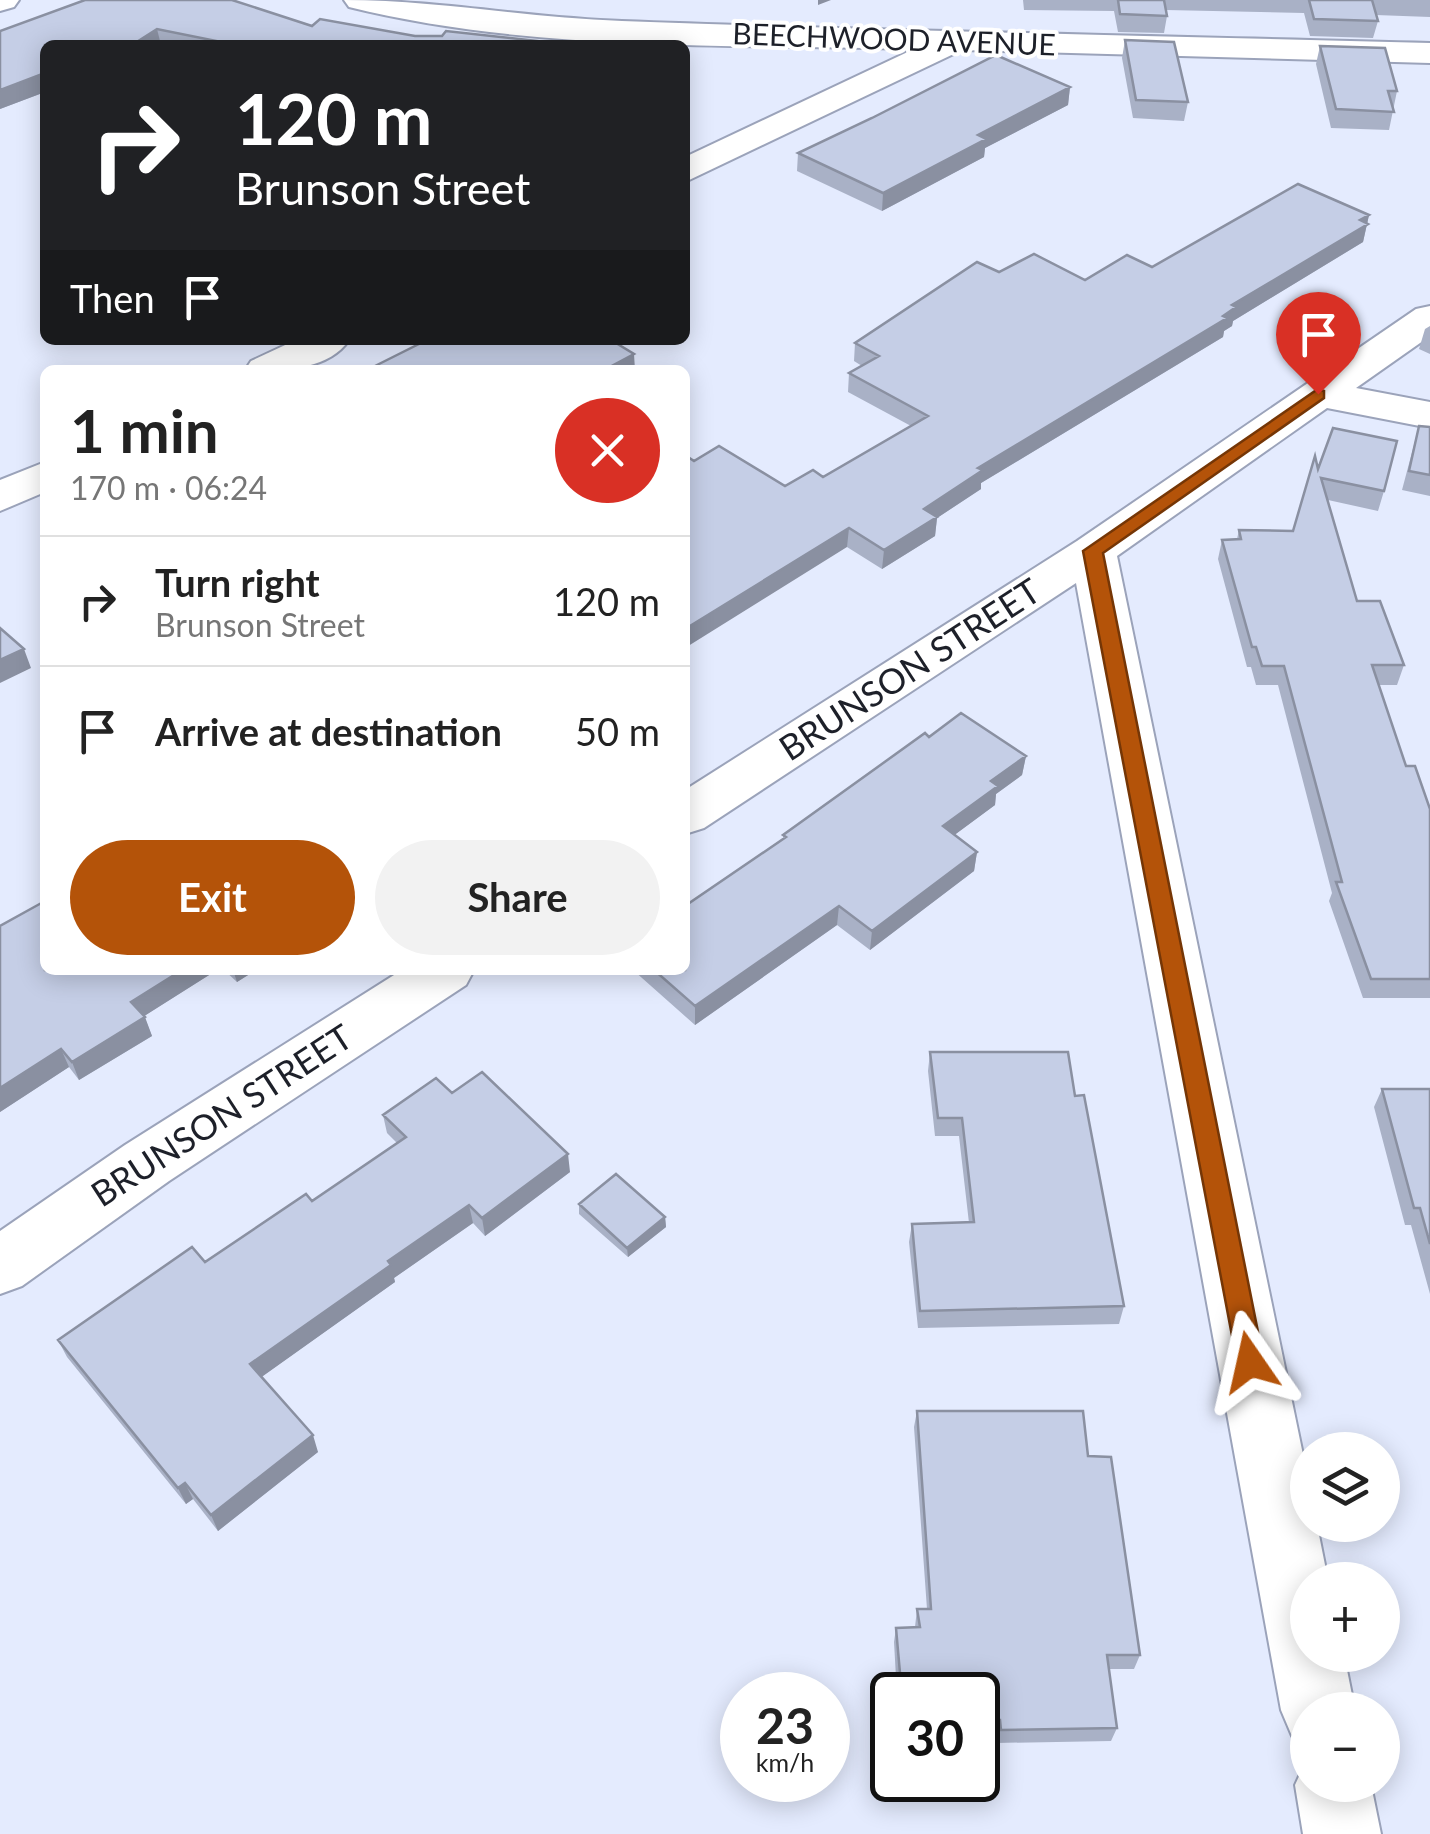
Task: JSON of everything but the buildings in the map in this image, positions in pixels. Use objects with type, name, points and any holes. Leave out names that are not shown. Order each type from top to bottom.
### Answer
[{"type":"street","name":"BEECHWOOD AVENUE","points":[[360,0],[455,18],[616,32],[1430,52]]},
{"type":"street","points":[[514,24],[578,0]]},
{"type":"street","points":[[690,169],[955,42]]},
{"type":"street","name":"BRUNSON STREET","points":[[690,812],[1093,551],[1430,318]]},
{"type":"street","points":[[276,365],[318,345]]},
{"type":"street","points":[[1318,394],[1430,414]]},
{"type":"street","points":[[0,496],[40,477]]},
{"type":"street","points":[[1093,551],[1315,1692]]},
{"type":"street","name":"BRUNSON STREET","points":[[0,1266],[147,1163],[438,975]]},
{"type":"street","points":[[1335,1802],[1342,1834]]},
{"type":"route","points":[[1250,1362],[1093,551],[1318,394]]}]
